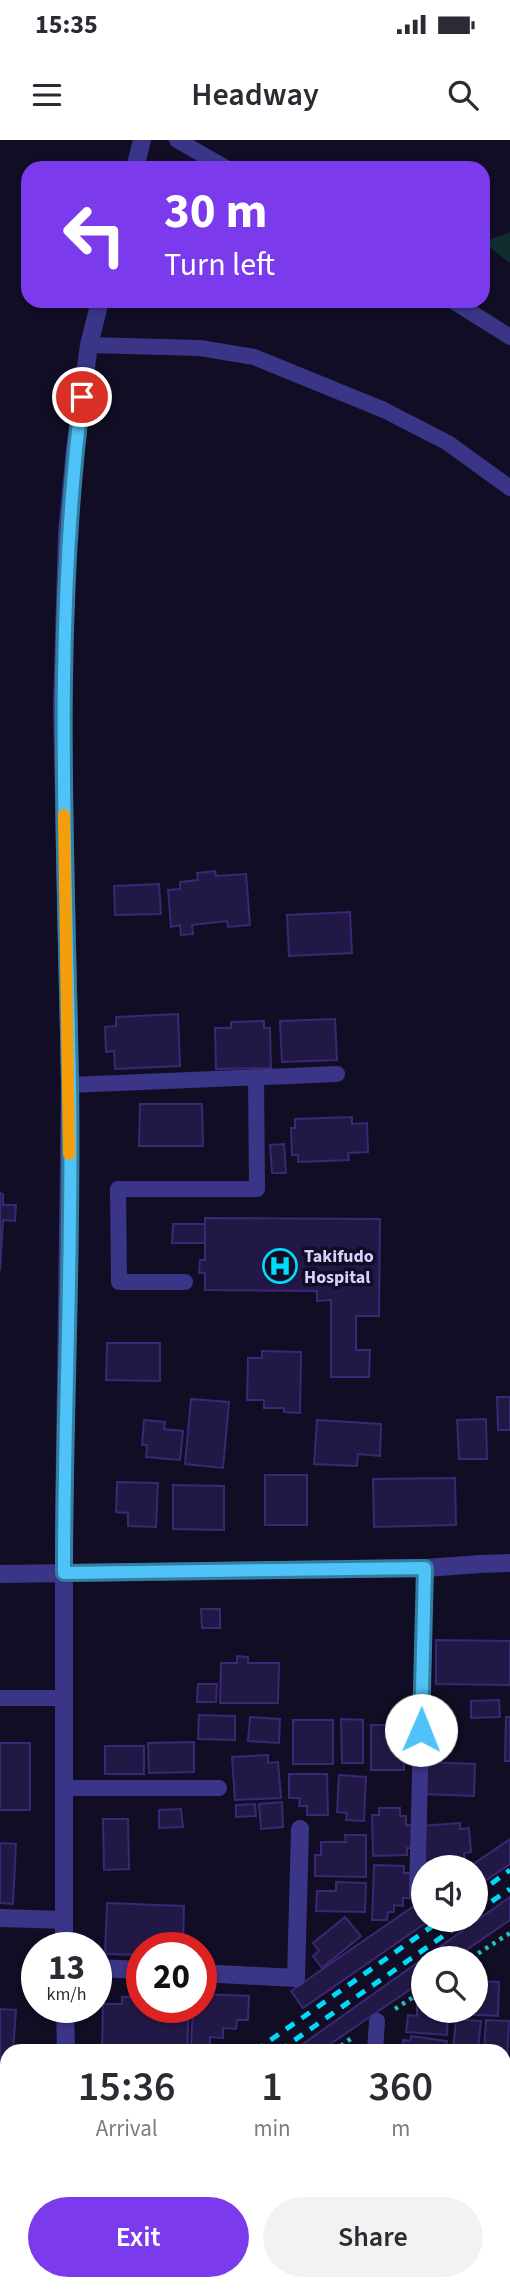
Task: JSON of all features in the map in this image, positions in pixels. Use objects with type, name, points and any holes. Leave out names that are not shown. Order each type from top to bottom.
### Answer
[{"type":"street","points":[[137,161],[142,140]]},
{"type":"street","points":[[64,1932],[64,1573],[70,1085],[62,706],[67,533],[89,345],[98,308]]},
{"type":"street","points":[[0,1574],[425,1568],[510,1563]]},
{"type":"street","points":[[217,1974],[296,1978],[300,1829]]},
{"type":"street","points":[[0,1918],[64,1920]]},
{"type":"street","points":[[65,2023],[66,2044]]},
{"type":"lane","points":[[177,140],[214,161]]},
{"type":"lane","points":[[464,308],[510,337]]},
{"type":"lane","points":[[89,345],[200,348],[254,357],[384,410],[448,443],[510,488]]},
{"type":"lane","points":[[70,1085],[337,1074]]},
{"type":"lane","points":[[185,1282],[119,1282],[118,1189],[257,1189],[256,1077]]},
{"type":"lane","points":[[418,1855],[425,1568]]},
{"type":"lane","points":[[0,1698],[65,1698]]},
{"type":"lane","points":[[65,1788],[219,1788]]},
{"type":"lane","points":[[375,2044],[377,2021]]},
{"type":"path","points":[[488,1947],[510,1933]]},
{"type":"green space","points":[[510,232],[510,263],[490,247],[490,239]]},
{"type":"building","points":[[215,871],[216,876],[246,874],[250,925],[228,927],[227,921],[192,925],[193,934],[181,935],[180,925],[171,927],[168,890],[180,889],[180,882],[198,880],[197,873]]},
{"type":"building","points":[[159,884],[161,914],[115,915],[114,886]]},
{"type":"building","points":[[350,912],[352,953],[289,956],[287,915]]},
{"type":"building","points":[[178,1014],[180,1066],[115,1069],[114,1051],[106,1052],[105,1027],[116,1026],[116,1017]]},
{"type":"building","points":[[335,1019],[337,1060],[282,1062],[280,1021]]},
{"type":"building","points":[[264,1021],[264,1028],[270,1028],[271,1068],[216,1069],[215,1028],[231,1028],[231,1022]]},
{"type":"building","points":[[140,1104],[202,1104],[203,1146],[139,1146]]},
{"type":"building","points":[[352,1117],[352,1124],[367,1123],[368,1152],[348,1153],[349,1160],[298,1162],[298,1155],[292,1155],[291,1128],[295,1128],[295,1119]]},
{"type":"building","points":[[284,1144],[286,1173],[272,1173],[270,1145]]},
{"type":"building","points":[[0,1193],[3,1194],[3,1205],[16,1205],[15,1221],[3,1220],[0,1271]]},
{"type":"building","points":[[205,1218],[380,1219],[379,1316],[356,1316],[356,1350],[370,1350],[369,1377],[331,1377],[331,1300],[317,1301],[317,1291],[205,1290],[205,1273],[199,1273],[200,1260],[205,1260]]},
{"type":"building","points":[[173,1224],[205,1224],[205,1243],[172,1243]]},
{"type":"building","points":[[107,1343],[160,1343],[160,1381],[106,1380]]},
{"type":"building","points":[[262,1351],[301,1352],[300,1413],[284,1412],[284,1408],[264,1408],[264,1400],[247,1400],[248,1358],[262,1358]]},
{"type":"building","points":[[497,1397],[510,1397],[510,1430],[498,1430]]},
{"type":"building","points":[[191,1399],[229,1402],[223,1468],[185,1464]]},
{"type":"building","points":[[486,1419],[487,1459],[459,1459],[457,1420]]},
{"type":"building","points":[[144,1420],[165,1422],[164,1429],[183,1431],[180,1460],[146,1457],[147,1445],[142,1445]]},
{"type":"building","points":[[317,1420],[381,1424],[380,1456],[358,1454],[357,1466],[314,1464]]},
{"type":"building","points":[[265,1475],[307,1475],[307,1525],[265,1525]]},
{"type":"building","points":[[455,1478],[456,1525],[374,1527],[373,1479]]},
{"type":"building","points":[[117,1482],[158,1483],[156,1527],[128,1526],[128,1513],[116,1512]]},
{"type":"building","points":[[173,1485],[224,1486],[224,1530],[173,1529]]},
{"type":"building","points":[[201,1609],[220,1609],[220,1628],[202,1628]]},
{"type":"building","points":[[436,1640],[510,1641],[510,1685],[436,1684]]},
{"type":"building","points":[[237,1656],[248,1657],[248,1663],[279,1663],[278,1703],[220,1703],[221,1663],[237,1663]]},
{"type":"building","points":[[198,1684],[217,1684],[216,1702],[197,1702]]},
{"type":"building","points":[[499,1700],[500,1717],[471,1718],[471,1701]]},
{"type":"building","points":[[199,1715],[235,1716],[235,1740],[198,1739]]},
{"type":"building","points":[[250,1717],[280,1719],[279,1743],[248,1741]]},
{"type":"building","points":[[506,1717],[510,1717],[510,1761],[505,1761]]},
{"type":"building","points":[[341,1719],[363,1720],[363,1763],[342,1763]]},
{"type":"building","points":[[293,1720],[333,1720],[333,1764],[293,1764]]},
{"type":"building","points":[[371,1725],[412,1725],[411,1749],[404,1749],[404,1770],[371,1770]]},
{"type":"building","points":[[194,1742],[194,1772],[149,1773],[148,1743]]},
{"type":"building","points":[[0,1743],[30,1743],[30,1810],[0,1810]]},
{"type":"building","points":[[105,1746],[144,1746],[144,1774],[105,1774]]},
{"type":"building","points":[[268,1755],[268,1763],[278,1762],[281,1798],[235,1800],[232,1757]]},
{"type":"building","points":[[423,1762],[475,1764],[474,1796],[422,1794]]},
{"type":"building","points":[[289,1774],[327,1774],[328,1815],[307,1815],[307,1806],[299,1806],[300,1798],[289,1798]]},
{"type":"building","points":[[339,1775],[366,1777],[364,1821],[346,1820],[347,1813],[337,1812]]},
{"type":"building","points":[[282,1802],[283,1827],[261,1829],[259,1804]]},
{"type":"building","points":[[255,1804],[256,1816],[236,1817],[236,1805]]},
{"type":"building","points":[[379,1808],[400,1808],[400,1816],[406,1816],[406,1825],[412,1825],[413,1848],[407,1848],[407,1855],[373,1856],[372,1815],[379,1815]]},
{"type":"building","points":[[181,1809],[183,1827],[159,1828],[159,1810]]},
{"type":"building","points":[[103,1819],[128,1819],[129,1869],[104,1870]]},
{"type":"building","points":[[460,1823],[460,1829],[469,1828],[471,1852],[464,1855],[422,1855],[420,1826]]},
{"type":"building","points":[[345,1835],[366,1835],[366,1877],[315,1876],[315,1855],[321,1855],[321,1842],[346,1842]]},
{"type":"building","points":[[510,1839],[510,1864],[488,1879],[487,1855]]},
{"type":"building","points":[[0,1843],[16,1844],[13,1904],[0,1903]]},
{"type":"building","points":[[374,1865],[404,1866],[404,1873],[411,1873],[410,1898],[403,1898],[403,1906],[394,1905],[394,1912],[388,1912],[387,1920],[372,1920]]},
{"type":"building","points":[[336,1882],[366,1883],[365,1912],[316,1911],[317,1891],[336,1891]]},
{"type":"building","points":[[510,1897],[510,1920],[472,1946],[441,1946],[461,1932],[488,1932],[488,1913]]},
{"type":"building","points":[[107,1903],[184,1906],[183,1932],[126,1932],[126,1955],[112,1954],[112,1932],[106,1932]]},
{"type":"building","points":[[411,1908],[413,1932],[303,2008],[291,1991]]},
{"type":"building","points":[[345,1917],[361,1936],[322,1968],[313,1956],[319,1951],[313,1943]]},
{"type":"building","points":[[411,1967],[411,1989],[330,2044],[303,2044]]},
{"type":"building","points":[[488,1982],[499,1982],[498,2016],[488,2016]]},
{"type":"building","points":[[217,1995],[249,1996],[248,2020],[237,2020],[236,2029],[223,2028],[223,2038],[210,2037],[210,2044],[191,2044],[192,2023],[217,2023]]},
{"type":"building","points":[[122,1997],[126,1997],[126,2023],[188,2023],[187,2044],[102,2044],[103,2023],[112,2023],[112,2004],[122,2004]]},
{"type":"building","points":[[0,2009],[16,2010],[14,2044],[0,2044]]},
{"type":"building","points":[[408,2015],[411,2015],[411,2023],[448,2023],[447,2035],[406,2032]]},
{"type":"building","points":[[488,2020],[509,2021],[508,2044],[484,2044]]},
{"type":"building","points":[[456,2023],[481,2023],[479,2044],[454,2044]]},
{"type":"building","points":[[411,2036],[447,2041],[447,2044],[403,2044],[403,2040],[410,2041]]},
{"type":"railway","points":[[488,1886],[510,1870]]},
{"type":"railway","points":[[488,1904],[510,1889]]},
{"type":"railway","points":[[265,2044],[424,1932]]},
{"type":"railway","points":[[289,2044],[449,1932]]},
{"type":"slow traffic","points":[[64,815],[69,1154]]},
{"type":"place","name":"Takifudo Hospital","points":[[280,1266]]},
{"type":"route","points":[[82,397],[67,533],[62,706],[70,1085],[64,1573],[425,1568],[421,1730]]}]
